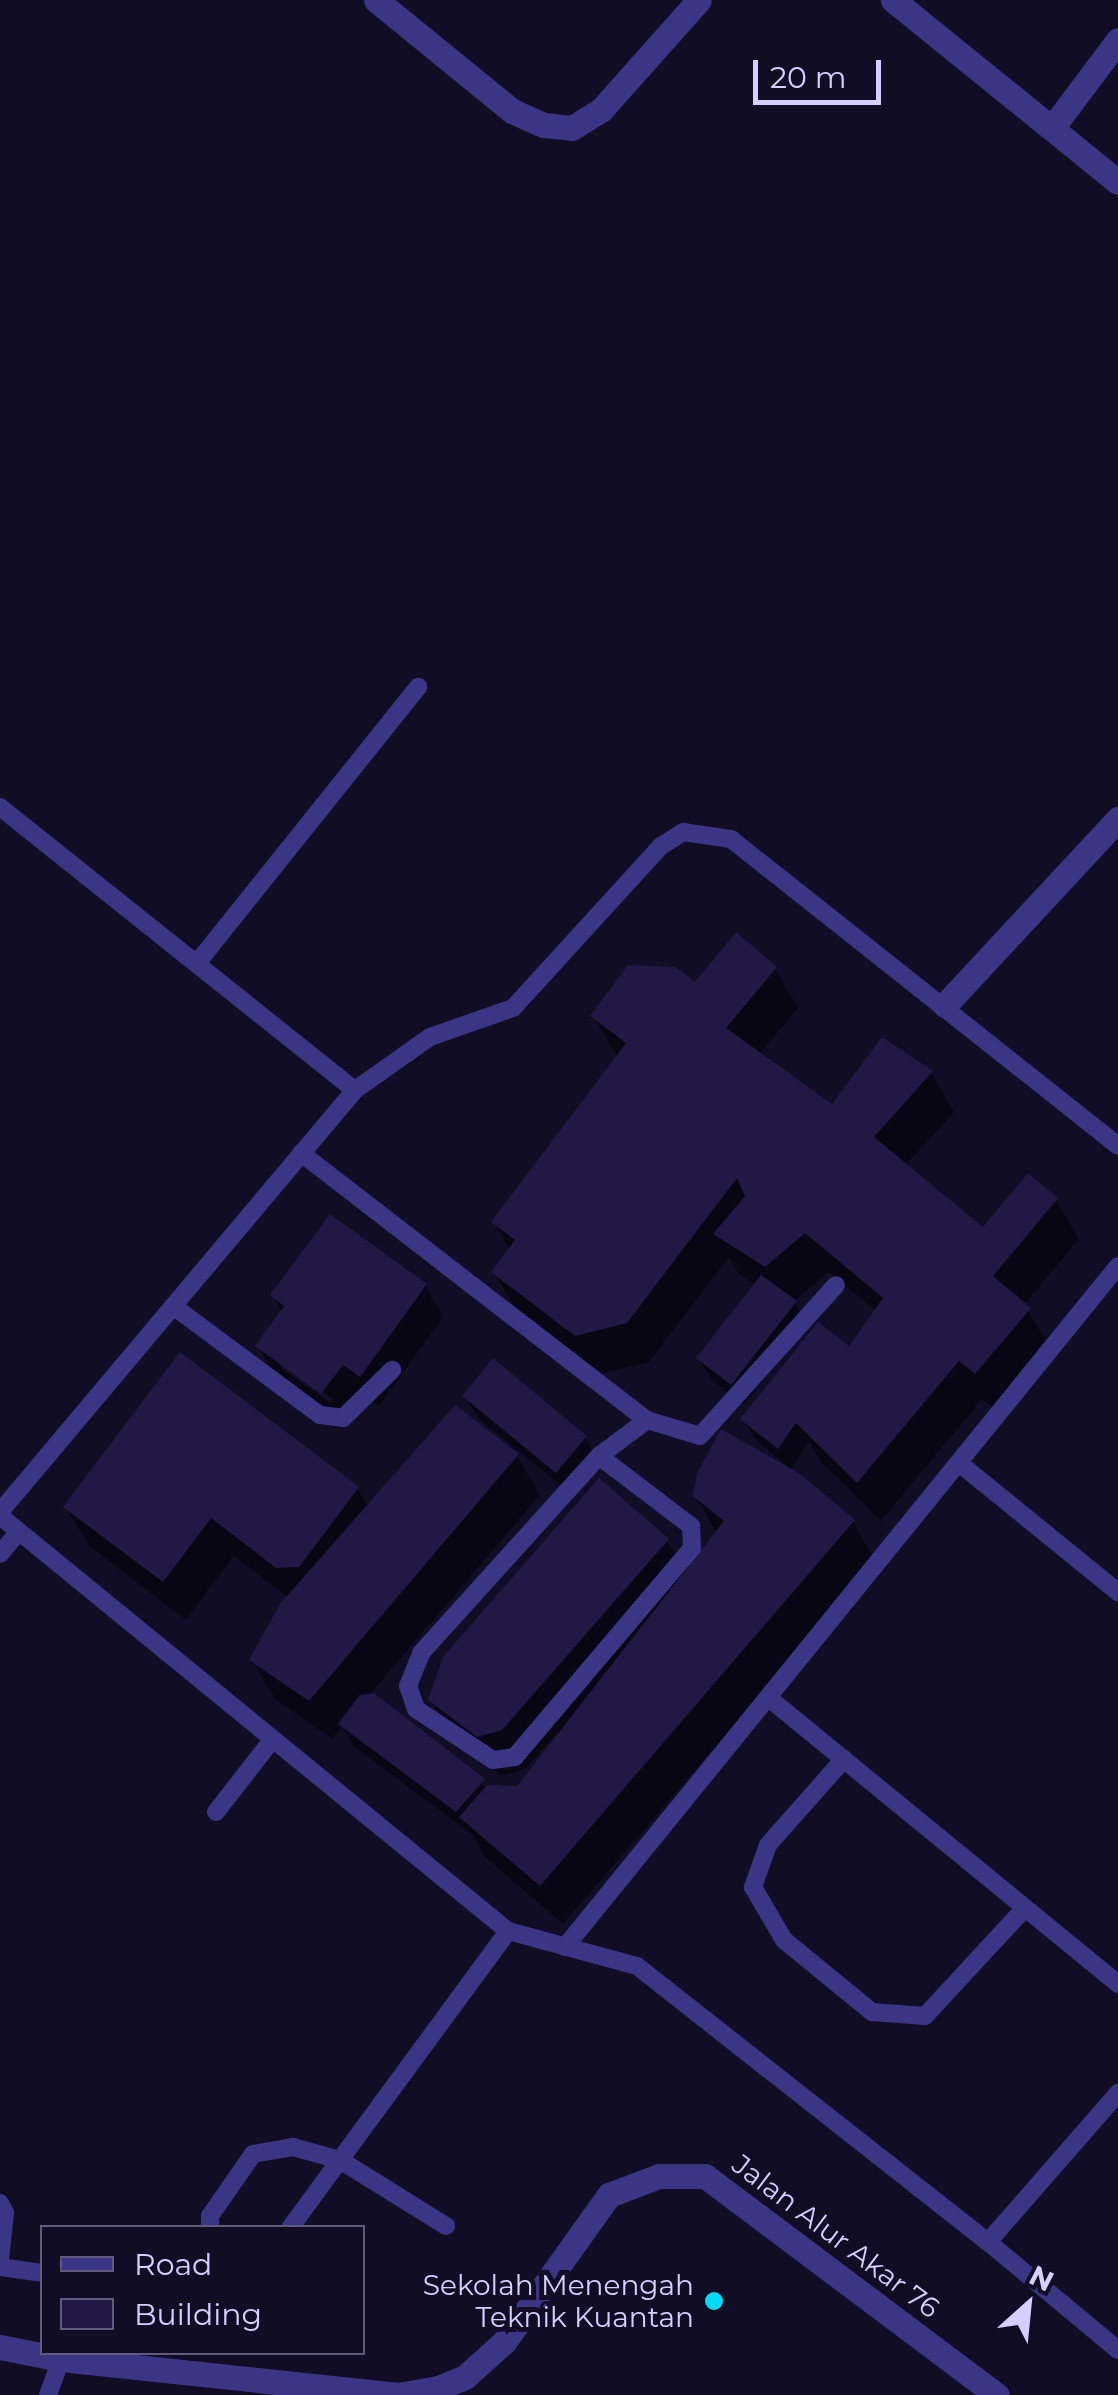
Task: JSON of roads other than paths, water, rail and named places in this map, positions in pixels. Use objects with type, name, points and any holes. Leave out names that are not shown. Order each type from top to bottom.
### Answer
[{"type":"street","points":[[376,0],[512,111],[544,125],[572,128],[601,110],[699,0]]},
{"type":"street","points":[[893,0],[1118,182]]},
{"type":"street","points":[[1052,128],[1118,40]]},
{"type":"street","points":[[945,1005],[1118,819]]},
{"type":"street","name":"Jalan Alur Akar 76","points":[[44,2355],[398,2395],[438,2388],[465,2377],[504,2342],[609,2195],[659,2176],[705,2176],[997,2395]]},
{"type":"street","name":"Jalan Alur Akar 76","points":[[0,2347],[40,2354]]},
{"type":"lane","points":[[197,963],[418,687]]},
{"type":"lane","points":[[0,808],[355,1090]]},
{"type":"lane","points":[[1118,1146],[731,839],[683,832],[661,846],[514,1008],[430,1037],[355,1090],[0,1514],[17,1534],[508,1931],[637,1966],[988,2242],[1118,2350]]},
{"type":"lane","points":[[301,1154],[648,1420],[700,1436],[836,1285]]},
{"type":"lane","points":[[564,1947],[770,1699],[1118,1266]]},
{"type":"lane","points":[[172,1306],[320,1415],[343,1418],[392,1370]]},
{"type":"lane","points":[[598,1456],[692,1526],[692,1548],[515,1756],[493,1760],[416,1708],[408,1686],[421,1653],[598,1456],[648,1420]]},
{"type":"lane","points":[[959,1463],[1118,1592]]},
{"type":"lane","points":[[0,1554],[17,1534]]},
{"type":"lane","points":[[770,1699],[1118,1984]]},
{"type":"lane","points":[[216,1812],[272,1740]]},
{"type":"lane","points":[[844,1759],[768,1846],[753,1887],[784,1940],[842,1988],[872,2012],[925,2016],[1026,1908]]},
{"type":"lane","points":[[292,2225],[508,1931]]},
{"type":"lane","points":[[988,2242],[1118,2092]]},
{"type":"lane","points":[[210,2225],[210,2216],[253,2154],[293,2147],[340,2160],[446,2226]]},
{"type":"lane","points":[[0,2203],[5,2213],[0,2263],[40,2273]]},
{"type":"lane","points":[[48,2395],[61,2358]]},
{"type":"place","name":"Sekolah Menengah Teknik Kuantan","points":[[714,2301]]}]
